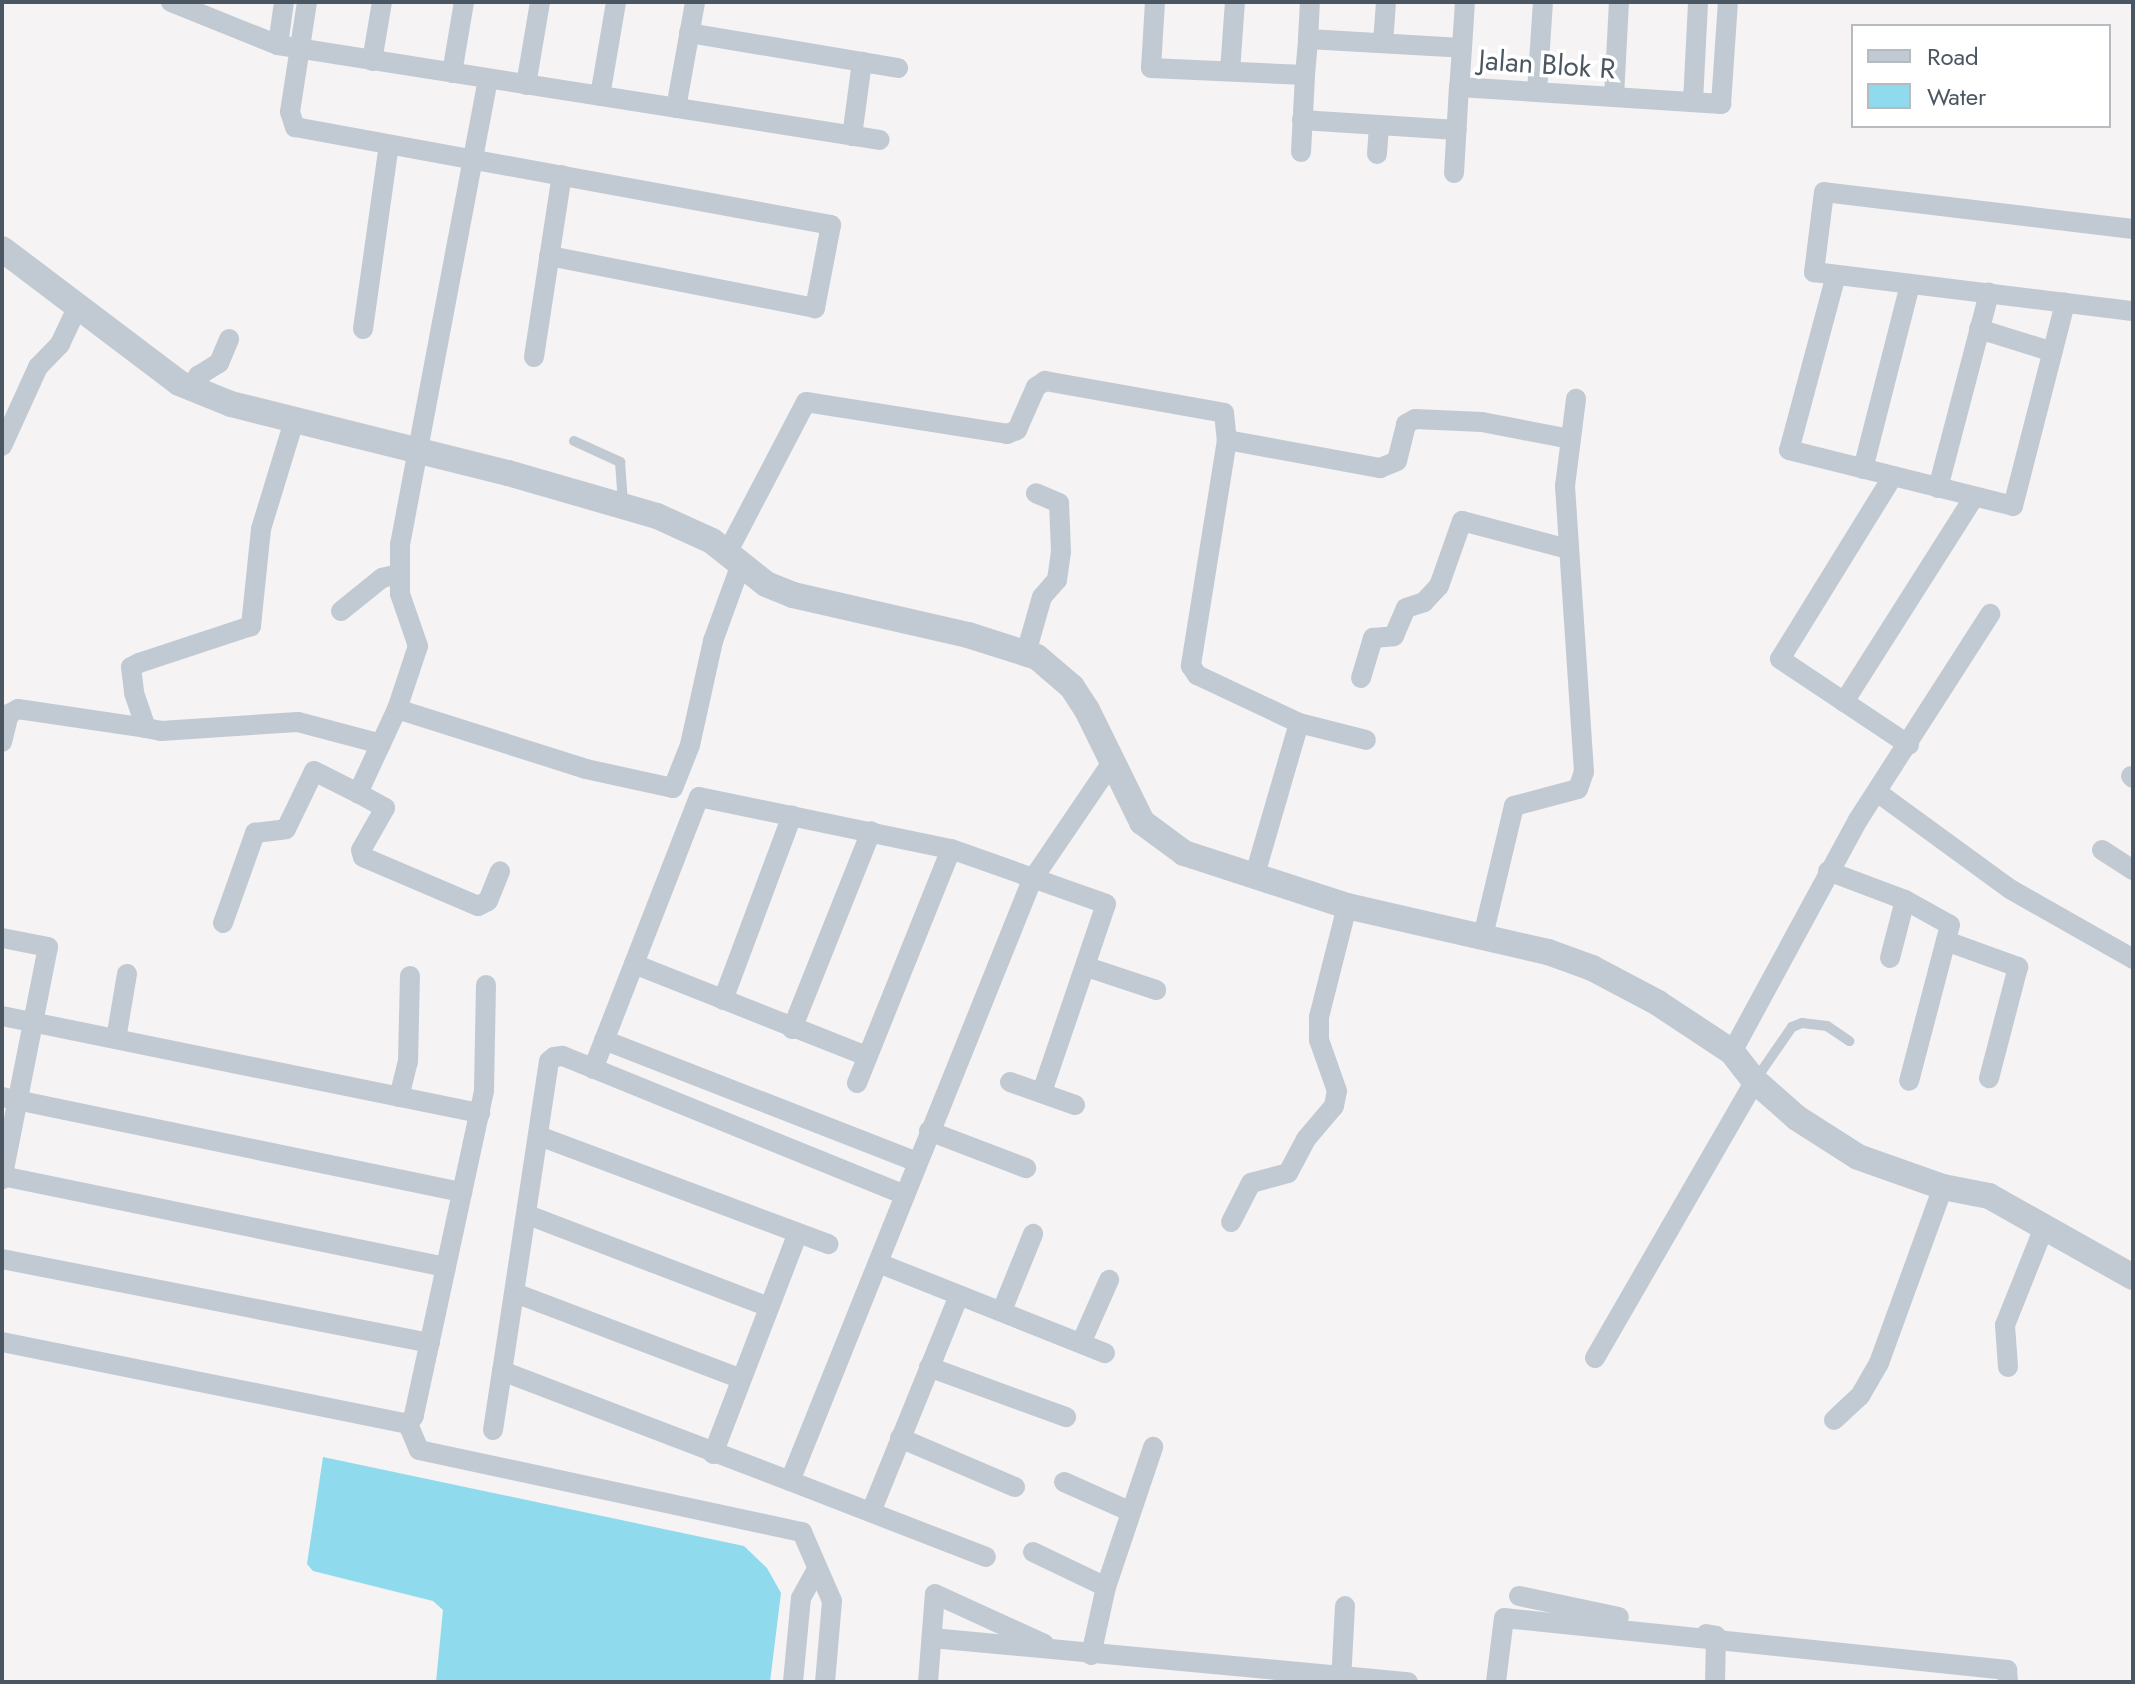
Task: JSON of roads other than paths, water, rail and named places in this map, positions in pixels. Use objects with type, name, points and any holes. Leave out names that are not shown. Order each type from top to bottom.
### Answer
[{"type":"street","points":[[171,2],[278,45],[880,140]]},
{"type":"street","points":[[278,45],[284,2]]},
{"type":"street","points":[[307,2],[291,123],[389,145],[831,225],[815,308],[549,256]]},
{"type":"street","points":[[372,61],[382,2]]},
{"type":"street","points":[[452,73],[464,2]]},
{"type":"street","points":[[526,85],[540,2]]},
{"type":"street","points":[[600,96],[616,2]]},
{"type":"street","points":[[676,108],[695,2]]},
{"type":"street","points":[[1155,2],[1151,68],[1305,75]]},
{"type":"street","points":[[1230,71],[1235,2]]},
{"type":"street","points":[[1301,152],[1310,2]]},
{"type":"street","points":[[1383,43],[1386,2]]},
{"type":"street","points":[[1462,48],[1465,2]]},
{"type":"street","points":[[1537,92],[1543,2]]},
{"type":"street","points":[[1614,97],[1619,2]]},
{"type":"street","points":[[1693,102],[1698,2]]},
{"type":"street","name":"Jalan Blok R","points":[[1308,39],[1462,48],[1459,87],[1721,104],[1728,2]]},
{"type":"street","points":[[689,33],[898,68]]},
{"type":"street","points":[[852,136],[862,62]]},
{"type":"street","points":[[358,793],[397,709],[418,636],[398,574],[488,79]]},
{"type":"street","points":[[1454,173],[1459,87]]},
{"type":"street","points":[[1302,120],[1457,130]]},
{"type":"street","points":[[1377,154],[1379,125]]},
{"type":"street","points":[[363,329],[389,145]]},
{"type":"street","points":[[534,357],[562,175]]},
{"type":"street","points":[[2133,229],[1824,192],[1814,272],[2133,311]]},
{"type":"street","points":[[2,249],[194,390],[420,455],[623,505],[694,532],[766,584],[817,603],[968,635],[1026,653],[1072,687],[1113,761],[1132,805],[1158,837],[1184,853],[1347,906],[1483,936],[1592,968],[1658,1003],[1732,1052],[1755,1081],[1797,1118],[1858,1157],[1943,1187],[1989,1196],[2043,1230],[2133,1277]]},
{"type":"street","points":[[1836,275],[1789,450],[2013,506],[2065,303]]},
{"type":"street","points":[[1863,469],[1910,284]]},
{"type":"street","points":[[1938,488],[1989,293]]},
{"type":"street","points":[[2,446],[38,367],[60,344],[78,306]]},
{"type":"street","points":[[1979,329],[2053,352]]},
{"type":"street","points":[[194,390],[198,376],[219,363],[229,339]]},
{"type":"street","points":[[673,788],[690,745],[734,558],[798,413],[810,401],[1007,434],[1017,430],[1036,387],[1049,381],[1218,410],[1227,417],[1227,440],[1192,672],[1299,723],[1366,740]]},
{"type":"street","points":[[1483,936],[1514,806],[1569,793],[1582,784],[1565,486],[1576,399]]},
{"type":"street","points":[[1227,440],[1380,468],[1397,461],[1404,428],[1415,419],[1482,422],[1570,439]]},
{"type":"street","points":[[146,728],[134,693],[131,667],[251,626],[261,529],[294,421]]},
{"type":"street","points":[[1893,476],[1780,653],[1780,659],[1909,745]]},
{"type":"street","points":[[1026,653],[1042,597],[1057,580],[1061,552],[1059,503],[1036,493]]},
{"type":"street","points":[[1844,702],[1974,497]]},
{"type":"street","points":[[1361,678],[1373,638],[1394,636],[1406,608],[1424,602],[1439,586],[1462,521],[1568,549]]},
{"type":"street","points":[[341,611],[382,578],[398,574]]},
{"type":"street","points":[[1732,1052],[1860,816],[1909,745],[1990,614]]},
{"type":"street","points":[[2,742],[9,714],[18,709],[193,732],[298,722],[381,744]]},
{"type":"street","points":[[397,709],[586,769],[673,788],[699,797],[871,831],[988,859],[1032,880],[1106,904],[1042,1092]]},
{"type":"street","points":[[1254,878],[1299,723]]},
{"type":"street","points":[[790,1481],[881,1264],[929,1131],[1032,880],[1113,761]]},
{"type":"street","points":[[223,923],[255,833],[286,829],[314,771],[385,808],[361,850],[363,857],[478,906],[488,901],[500,871]]},
{"type":"street","points":[[1877,792],[2010,889],[2133,959]]},
{"type":"street","points":[[593,1069],[699,797]]},
{"type":"street","points":[[723,1000],[792,815]]},
{"type":"street","points":[[792,1029],[871,831]]},
{"type":"street","points":[[857,1083],[951,849]]},
{"type":"street","points":[[2102,850],[2133,870]]},
{"type":"street","points":[[1828,871],[1905,900],[1950,925],[1909,1081]]},
{"type":"street","points":[[1890,958],[1905,900]]},
{"type":"street","points":[[1231,1222],[1251,1183],[1288,1173],[1306,1139],[1334,1106],[1337,1091],[1319,1040],[1319,1017],[1347,906]]},
{"type":"street","points":[[2,938],[48,947],[33,1022],[10,1099],[2,1177],[446,1267]]},
{"type":"street","points":[[1946,941],[2018,967],[1989,1078]]},
{"type":"street","points":[[634,964],[866,1056]]},
{"type":"street","points":[[1087,967],[1156,990]]},
{"type":"street","points":[[116,1039],[127,974]]},
{"type":"street","points":[[399,1097],[408,1062],[410,976]]},
{"type":"street","points":[[486,985],[488,1065],[480,1113],[430,1343],[408,1424],[419,1450],[802,1532],[813,1547],[816,1571],[832,1601],[825,1682]]},
{"type":"street","points":[[2,1016],[480,1113]]},
{"type":"street","points":[[604,1040],[917,1162]]},
{"type":"street","points":[[493,1430],[549,1061],[562,1056],[905,1195]]},
{"type":"street","points":[[1595,1358],[1755,1081]]},
{"type":"street","points":[[1010,1082],[1075,1105]]},
{"type":"street","points":[[10,1099],[462,1192]]},
{"type":"street","points":[[929,1131],[1026,1168]]},
{"type":"street","points":[[539,1136],[797,1235],[828,1244]]},
{"type":"street","points":[[1834,1420],[1860,1396],[1879,1363],[1943,1187]]},
{"type":"street","points":[[528,1215],[769,1307]]},
{"type":"street","points":[[2008,1367],[2005,1325],[2043,1230]]},
{"type":"street","points":[[1003,1308],[1033,1234]]},
{"type":"street","points":[[713,1454],[797,1235]]},
{"type":"street","points":[[2,1259],[430,1343]]},
{"type":"street","points":[[881,1264],[959,1295],[1003,1308],[1105,1353]]},
{"type":"street","points":[[1082,1341],[1109,1280]]},
{"type":"street","points":[[515,1293],[741,1379]]},
{"type":"street","points":[[871,1512],[959,1295]]},
{"type":"street","points":[[2,1342],[408,1424]]},
{"type":"street","points":[[929,1367],[1066,1417]]},
{"type":"street","points":[[502,1371],[986,1557]]},
{"type":"street","points":[[900,1438],[1015,1487]]},
{"type":"street","points":[[1091,1655],[1106,1587],[1153,1447]]},
{"type":"street","points":[[1064,1482],[1129,1511]]},
{"type":"street","points":[[1033,1552],[1106,1587]]},
{"type":"street","points":[[793,1682],[801,1598],[816,1571]]},
{"type":"street","points":[[928,1682],[935,1594],[1059,1652]]},
{"type":"street","points":[[1519,1596],[1716,1636]]},
{"type":"street","points":[[1341,1678],[1345,1606]]},
{"type":"street","points":[[1496,1682],[1504,1618],[1716,1636],[2007,1670],[2008,1682]]},
{"type":"street","points":[[1715,1682],[1716,1636]]},
{"type":"street","points":[[932,1638],[1408,1682]]},
{"type":"lane","points":[[574,441],[620,462],[623,505]]},
{"type":"lane","points":[[1755,1081],[1792,1027],[1802,1023],[1827,1026],[1849,1041]]},
{"type":"water","points":[[323,1457],[744,1546],[767,1568],[781,1593],[770,1682],[436,1682],[443,1610],[433,1601],[313,1571],[307,1564]]}]
